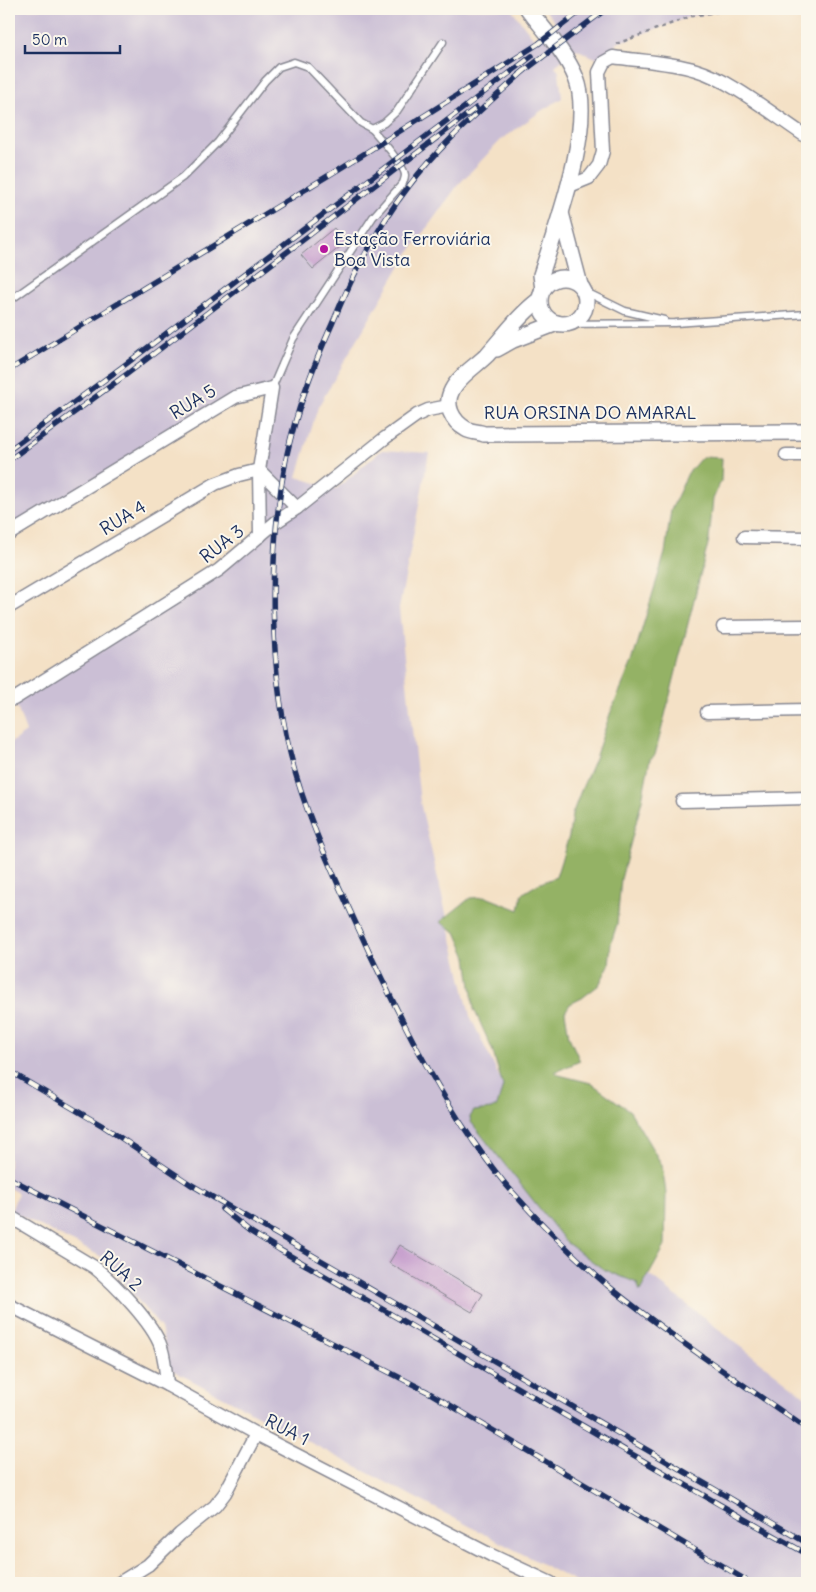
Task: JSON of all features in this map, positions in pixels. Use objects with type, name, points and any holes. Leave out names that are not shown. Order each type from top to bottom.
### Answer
[{"type":"street","points":[[528,9],[568,63],[576,79],[580,94],[582,118],[578,145],[568,187],[560,211],[541,276],[542,312],[551,321],[569,323],[576,320],[582,314],[586,299],[560,211]]},
{"type":"street","points":[[568,187],[589,178],[599,165],[603,151],[599,72],[604,62],[613,57],[698,70],[734,88],[807,137]]},
{"type":"street","points":[[449,406],[452,389],[485,357],[541,294],[548,282],[556,278],[565,278],[574,280],[582,288]]},
{"type":"street","points":[[485,357],[513,340],[559,323]]},
{"type":"street","points":[[260,536],[259,470],[272,388]]},
{"type":"street","name":"RUA 5","points":[[9,534],[235,397],[272,388]]},
{"type":"street","name":"RUA ORSINA DO AMARAL","points":[[449,406],[457,422],[467,430],[484,434],[807,432]]},
{"type":"street","name":"RUA 3","points":[[9,700],[219,570],[276,522],[298,508],[384,438],[417,415],[428,410],[449,406]]},
{"type":"street","points":[[786,455],[807,455]]},
{"type":"street","points":[[259,470],[298,508]]},
{"type":"street","name":"RUA 4","points":[[9,607],[215,484],[259,470]]},
{"type":"street","points":[[744,537],[807,538]]},
{"type":"street","points":[[723,627],[807,626]]},
{"type":"street","points":[[706,712],[807,710]]},
{"type":"street","points":[[682,801],[807,798]]},
{"type":"street","name":"RUA 2","points":[[9,1216],[94,1267],[107,1277],[156,1334],[162,1348],[167,1385]]},
{"type":"street","name":"RUA 1","points":[[9,1305],[167,1385],[256,1434],[482,1551],[547,1582]]},
{"type":"street","points":[[119,1583],[148,1565],[180,1534],[215,1506],[225,1492],[256,1434]]},
{"type":"lane","points":[[372,129],[384,123],[398,111],[443,42]]},
{"type":"lane","points":[[9,301],[183,177],[218,142],[265,80],[279,67],[294,62],[308,67],[361,123],[372,129],[404,170],[405,176],[403,182],[373,217],[293,339],[272,388]]},
{"type":"lane","points":[[582,288],[625,311],[675,323]]},
{"type":"lane","points":[[559,323],[675,323],[807,314]]},
{"type":"path","points":[[604,62],[617,43],[692,16],[734,9]]},
{"type":"shaded area","points":[[9,9],[511,9],[535,40],[556,23],[544,9],[734,9],[692,16],[617,43],[604,62],[576,49],[555,66],[559,72],[562,98],[501,140],[458,185],[405,258],[318,407],[297,477],[336,489],[382,450],[429,453],[399,609],[420,802],[470,1016],[506,1091],[626,1257],[807,1398],[807,1583],[578,1583],[170,1369],[161,1328],[102,1257],[11,1211],[18,1193],[9,1188],[9,744],[26,732],[14,699],[260,536],[272,388],[235,397],[9,534]]},
{"type":"green space","points":[[702,457],[722,458],[721,481],[713,499],[709,540],[655,755],[650,759],[642,800],[621,879],[617,924],[611,943],[609,965],[599,985],[582,998],[570,1004],[565,1012],[569,1037],[580,1061],[555,1072],[559,1075],[591,1083],[630,1111],[662,1165],[666,1193],[665,1246],[640,1291],[637,1283],[603,1269],[567,1243],[471,1122],[470,1117],[474,1111],[491,1109],[497,1106],[503,1086],[492,1049],[474,1009],[467,957],[456,932],[440,922],[470,898],[486,897],[519,910],[522,894],[538,884],[556,877],[569,836],[572,815],[632,662],[665,553],[671,510],[688,473]]},
{"type":"building","name":"Estação Ferroviária Boa Vista","points":[[334,228],[346,242],[313,269],[301,255]]},
{"type":"building","points":[[400,1245],[483,1294],[472,1312],[389,1263]]},
{"type":"railway","points":[[9,370],[362,155],[538,44],[583,9]]},
{"type":"railway","points":[[520,74],[606,9]]},
{"type":"railway","points":[[9,450],[122,367],[532,56]]},
{"type":"railway","points":[[525,70],[479,111],[435,155],[397,202],[376,234],[357,269],[307,386],[287,454],[280,492],[276,531],[273,613],[275,654],[286,734],[302,795],[329,864],[370,954],[405,1026],[444,1096],[490,1164],[543,1225],[607,1285],[681,1341],[807,1429]]},
{"type":"railway","points":[[9,460],[127,374],[476,108]]},
{"type":"railway","points":[[9,1071],[103,1126],[190,1184],[807,1543]]},
{"type":"railway","points":[[9,1178],[428,1392],[751,1583]]},
{"type":"railway","points":[[222,1209],[251,1232],[280,1250],[807,1554]]},
{"type":"place","name":"Estação Ferroviária Boa Vista","points":[[324,249]]}]
